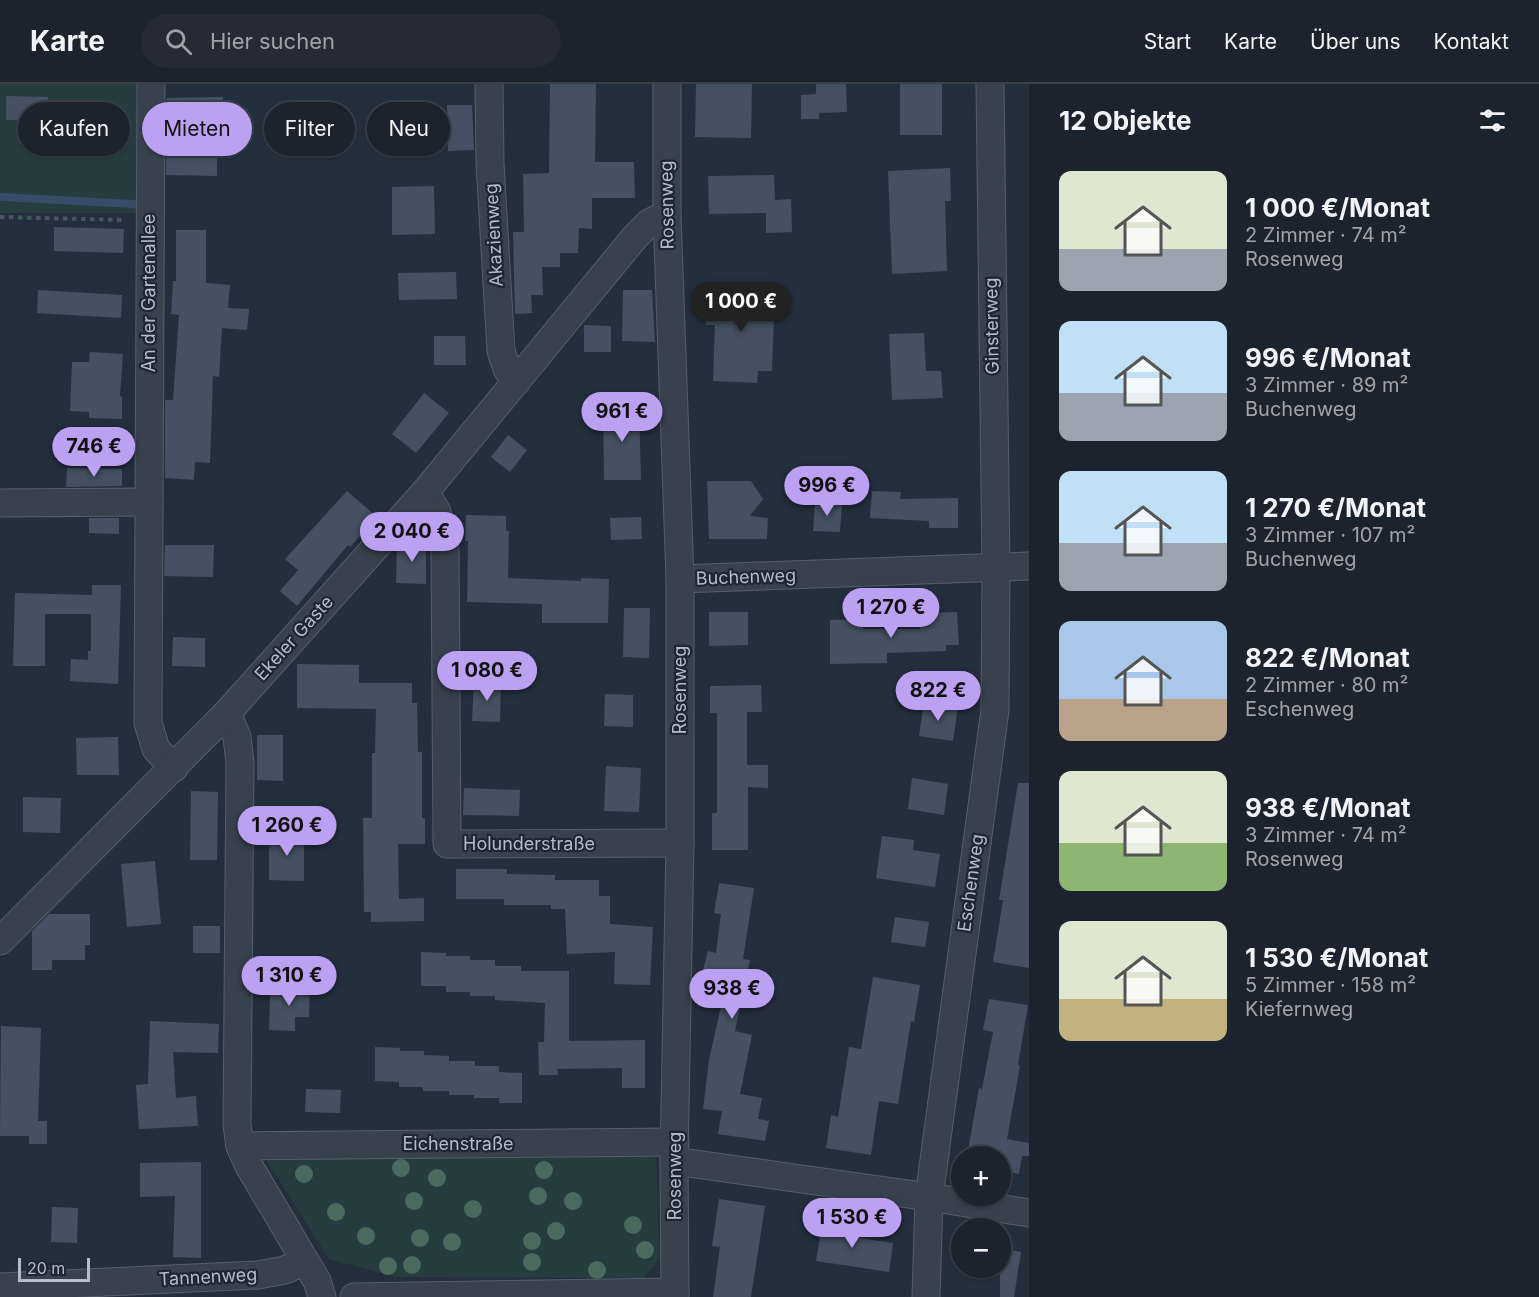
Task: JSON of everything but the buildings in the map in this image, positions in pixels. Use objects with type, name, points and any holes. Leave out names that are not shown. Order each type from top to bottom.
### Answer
[{"type":"street","name":"An der Gartenallee","points":[[151,84],[148,723],[156,749],[174,768]]},
{"type":"street","name":"Akazienweg","points":[[489,84],[490,163],[501,351],[507,369],[516,382]]},
{"type":"street","name":"Rosenweg","points":[[667,84],[667,214],[680,579],[680,843],[674,1152],[675,1294]]},
{"type":"street","name":"Ginsterweg","points":[[990,84],[996,568]]},
{"type":"street","name":"Ekeler Gaste","points":[[0,941],[227,713],[425,492],[634,237],[649,223],[667,214]]},
{"type":"street","name":"Holunderstraße","points":[[425,492],[437,512],[444,550],[447,844],[680,843]]},
{"type":"street","points":[[0,503],[150,502]]},
{"type":"street","name":"Buchenweg","points":[[680,579],[1029,566]]},
{"type":"street","name":"Eschenweg","points":[[926,1297],[929,1197],[995,710],[996,568]]},
{"type":"street","points":[[227,713],[237,737],[240,763],[237,1125],[240,1146],[249,1166],[317,1281],[322,1297]]},
{"type":"street","name":"Eichenstraße","points":[[240,1146],[674,1152],[1029,1213]]},
{"type":"street","name":"Tannenweg","points":[[0,1287],[258,1275],[285,1270],[305,1261]]},
{"type":"street","points":[[354,1297],[675,1294]]},
{"type":"path","points":[[0,217],[149,220]]},
{"type":"green space","points":[[0,84],[147,84],[146,102],[142,102],[142,156],[144,156],[142,213],[0,213]]},
{"type":"green space","points":[[656,1151],[659,1259],[644,1278],[396,1277],[329,1259],[262,1153]]},
{"type":"waterway","points":[[0,197],[135,204]]}]
